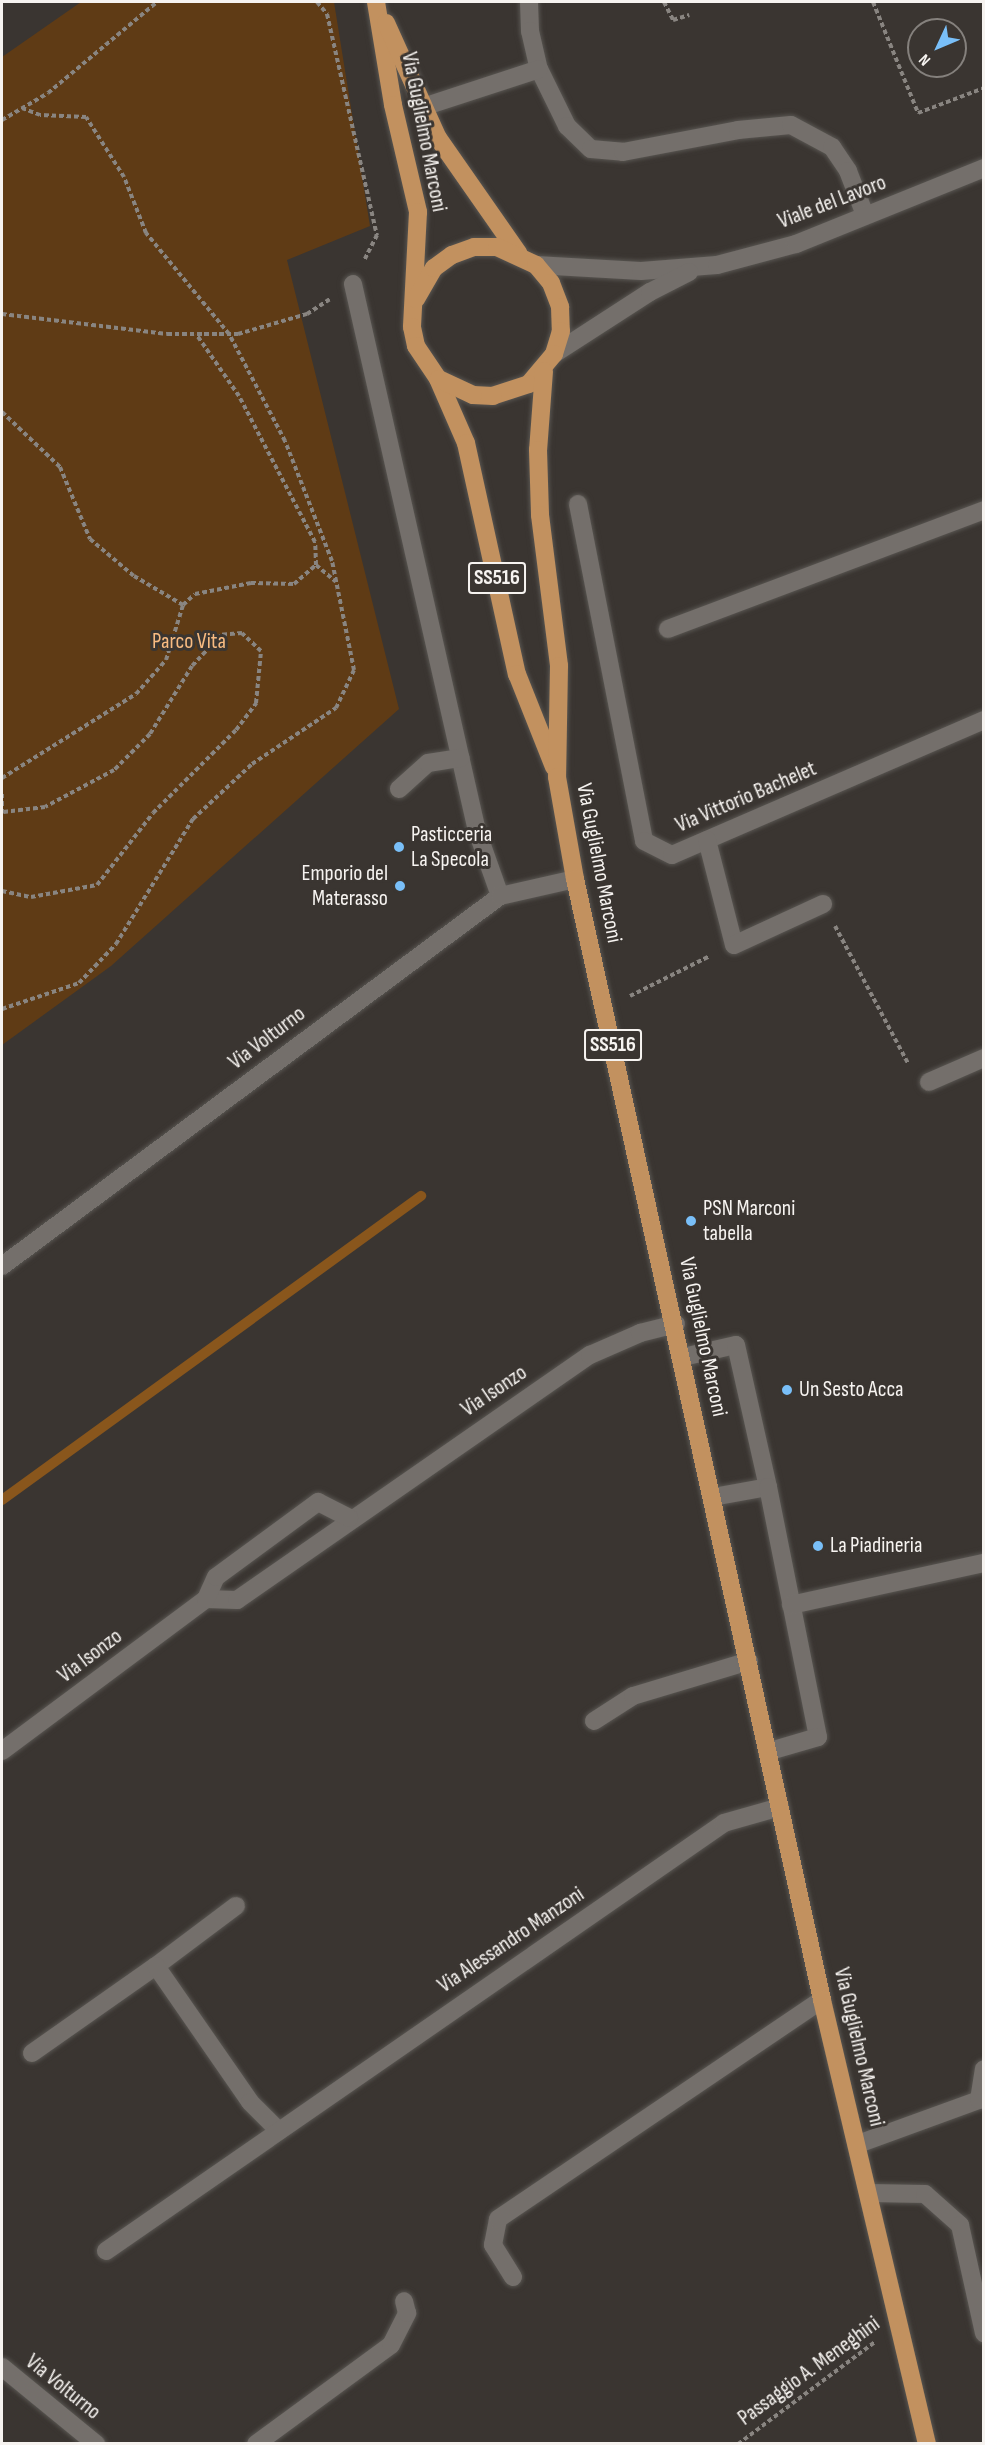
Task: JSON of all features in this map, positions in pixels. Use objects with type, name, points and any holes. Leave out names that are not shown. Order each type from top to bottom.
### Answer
[{"type":"main road","name":"Via Guglielmo Marconi","points":[[377,2],[438,138],[519,254]]},
{"type":"main road","name":"Via Guglielmo Marconi","points":[[377,2],[393,105],[418,212],[413,308],[416,346],[438,379],[466,443],[517,674],[558,777]]},
{"type":"main road","name":"Via Guglielmo Marconi","points":[[413,308],[420,286],[434,268],[452,255],[474,248],[497,248],[519,254],[536,265],[551,283],[560,307],[561,331],[554,354],[544,370],[529,384],[493,396],[473,395],[438,379]]},
{"type":"main road","name":"Via Guglielmo Marconi","points":[[544,370],[539,417],[540,515],[559,666],[558,777],[575,879],[676,1324],[822,2000],[858,2144],[927,2444]]},
{"type":"street","points":[[529,2],[530,31],[539,69],[567,126],[591,149],[622,152],[738,130],[791,125],[832,147],[848,171],[865,215]]},
{"type":"street","points":[[423,107],[539,69]]},
{"type":"street","name":"Viale del Lavoro","points":[[554,354],[650,292],[694,270],[796,244],[984,168]]},
{"type":"street","name":"Viale del Lavoro","points":[[536,265],[588,270],[694,270]]},
{"type":"street","points":[[353,284],[477,831],[501,896]]},
{"type":"street","name":"Via Vittorio Bachelet","points":[[578,504],[644,841],[672,855],[984,720]]},
{"type":"street","points":[[668,629],[984,510]]},
{"type":"street","points":[[399,789],[428,764],[461,758]]},
{"type":"street","points":[[707,840],[734,945],[823,904]]},
{"type":"street","name":"Via Volturno","points":[[2,1266],[501,896],[575,879]]},
{"type":"street","points":[[922,1079],[984,1058]]},
{"type":"street","name":"Via Isonzo","points":[[206,1599],[237,1600],[349,1518],[590,1355],[640,1333],[676,1324]]},
{"type":"street","points":[[683,1357],[736,1345],[768,1487],[818,1737],[768,1752]]},
{"type":"street","points":[[713,1497],[768,1487]]},
{"type":"street","name":"Via Isonzo","points":[[2,1751],[206,1599],[216,1577],[318,1502],[349,1518]]},
{"type":"street","points":[[791,1605],[984,1563]]},
{"type":"street","points":[[594,1721],[633,1696],[749,1661]]},
{"type":"street","name":"Via Alessandro Manzoni","points":[[106,2251],[724,1823],[780,1808]]},
{"type":"street","points":[[32,2053],[156,1966],[236,1906]]},
{"type":"street","points":[[156,1966],[250,2102],[279,2131]]},
{"type":"street","points":[[513,2277],[493,2245],[498,2219],[822,2000]]},
{"type":"street","points":[[858,2144],[979,2100],[984,2068]]},
{"type":"street","points":[[869,2193],[925,2194],[960,2225],[984,2332]]},
{"type":"street","points":[[256,2444],[392,2345],[407,2313],[404,2301]]},
{"type":"street","name":"Via Volturno","points":[[2,2367],[96,2444]]},
{"type":"path","points":[[2,120],[48,93],[157,2]]},
{"type":"path","points":[[2,314],[196,334],[229,334],[307,314],[353,284],[376,235],[327,14],[317,2]]},
{"type":"path","points":[[664,2],[672,20],[688,15]]},
{"type":"path","points":[[873,2],[918,113],[984,88]]},
{"type":"path","points":[[2,1009],[79,983],[116,944],[193,819],[252,764],[336,708],[354,670],[333,561],[285,441],[229,334],[146,233],[124,177],[86,117],[40,114],[22,108]]},
{"type":"path","points":[[196,334],[239,396],[315,542],[316,565],[337,583]]},
{"type":"path","points":[[2,412],[60,467],[90,539],[134,576],[183,605]]},
{"type":"path","points":[[2,778],[136,694],[166,660],[183,605],[195,594],[250,583],[294,584],[316,565]]},
{"type":"path","points":[[2,794],[2,814],[45,807],[114,770],[150,734],[192,666],[221,635],[242,633],[261,651],[256,703],[236,730],[153,813],[97,885],[31,897],[2,891]]},
{"type":"path","points":[[823,904],[922,1079]]},
{"type":"path","points":[[630,996],[734,945]]},
{"type":"path","name":"Passaggio A. Meneghini","points":[[738,2444],[899,2325]]},
{"type":"green space","name":"Parco Vita","points":[[81,2],[334,2],[370,226],[287,260],[399,709],[111,966],[2,1045],[2,57]]},
{"type":"waterway","points":[[2,1500],[421,1196]]},
{"type":"place","name":"Pasticceria La Specola","points":[[399,847]]},
{"type":"place","name":"Emporio del Materasso","points":[[400,886]]},
{"type":"place","name":"PSN Marconi tabella","points":[[691,1221]]},
{"type":"place","name":"Un Sesto Acca","points":[[787,1390]]},
{"type":"place","name":"La Piadineria","points":[[818,1546]]}]
